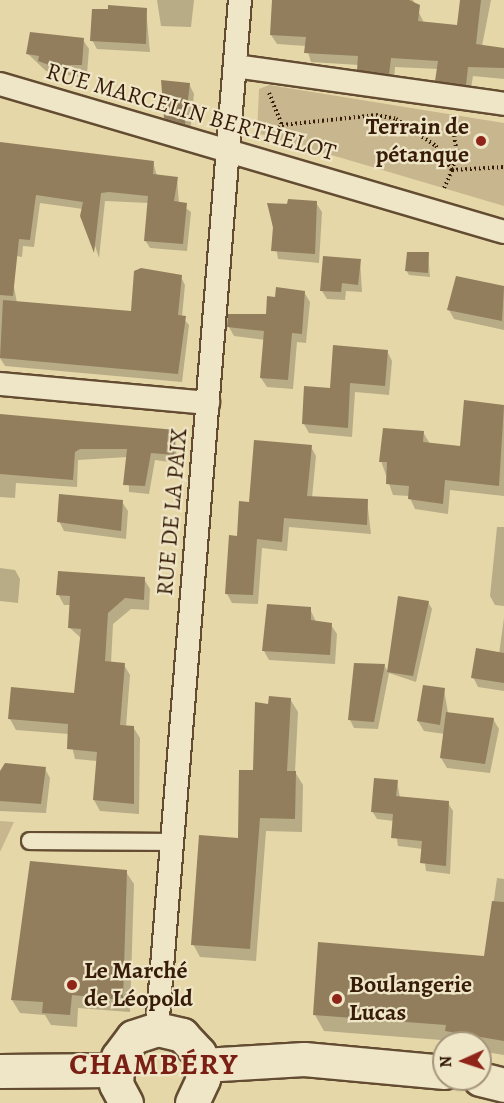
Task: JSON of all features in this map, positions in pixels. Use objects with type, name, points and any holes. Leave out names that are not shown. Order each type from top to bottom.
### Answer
[{"type":"main road","points":[[126,1103],[115,1070],[124,1046],[157,1029],[192,1043],[203,1065],[202,1086],[192,1103]]},
{"type":"main road","points":[[203,1065],[304,1059],[432,1071]]},
{"type":"main road","points":[[0,1071],[115,1070]]},
{"type":"street","name":"RUE DE LA PAIX","points":[[157,1029],[240,0]]},
{"type":"street","points":[[235,66],[504,104]]},
{"type":"street","name":"RUE MARCELIN BERTHELOT","points":[[0,84],[504,232]]},
{"type":"street","points":[[0,384],[208,403]]},
{"type":"street","points":[[30,841],[172,842]]},
{"type":"path","points":[[258,160],[263,140],[282,125],[376,115],[396,119],[436,146],[452,170]]},
{"type":"path","points":[[444,188],[457,155],[450,122],[454,115]]},
{"type":"path","points":[[452,170],[504,167]]},
{"type":"shaded area","points":[[269,85],[504,123],[504,206],[257,133],[259,89]]},
{"type":"shaded area","points":[[0,821],[14,822],[0,852]]},
{"type":"building","points":[[272,0],[409,0],[420,5],[418,21],[457,25],[460,0],[481,0],[476,44],[504,48],[504,68],[468,67],[466,85],[435,81],[438,61],[391,58],[389,74],[357,70],[358,56],[304,53],[306,37],[270,35]]},
{"type":"building","points":[[108,5],[147,8],[146,44],[90,41],[92,9],[108,9]]},
{"type":"building","points":[[30,32],[84,38],[82,65],[49,65],[38,61],[39,56],[26,54]]},
{"type":"building","points":[[161,80],[190,83],[185,124],[164,118]]},
{"type":"building","points":[[0,142],[154,161],[153,174],[178,177],[174,201],[187,203],[183,244],[144,241],[148,196],[109,192],[101,193],[94,253],[80,216],[83,202],[36,195],[30,240],[19,239],[13,296],[0,295]]},
{"type":"building","points":[[288,199],[317,201],[315,254],[271,251],[273,227],[267,203],[287,204]]},
{"type":"building","points":[[407,252],[429,252],[428,273],[405,271]]},
{"type":"building","points":[[323,256],[361,259],[358,285],[342,283],[341,292],[320,291]]},
{"type":"building","points":[[141,268],[182,275],[178,315],[186,316],[178,374],[0,358],[3,300],[131,311],[134,271]]},
{"type":"building","points":[[456,276],[504,286],[502,321],[447,310]]},
{"type":"building","points":[[276,287],[305,291],[302,334],[292,333],[288,380],[260,378],[264,331],[227,327],[228,314],[266,314],[267,296],[275,297]]},
{"type":"building","points":[[333,345],[388,350],[385,386],[350,383],[348,428],[302,424],[304,386],[330,388]]},
{"type":"building","points":[[464,400],[504,405],[499,486],[445,480],[443,504],[408,499],[409,486],[386,484],[387,462],[379,462],[383,428],[424,431],[423,442],[460,446]]},
{"type":"building","points":[[0,414],[176,430],[174,455],[151,453],[145,486],[123,485],[127,449],[80,449],[75,452],[73,480],[0,474]]},
{"type":"building","points":[[254,440],[312,445],[307,496],[368,499],[367,525],[284,518],[282,542],[257,539],[253,595],[225,594],[229,535],[237,536],[239,501],[249,502]]},
{"type":"building","points":[[59,494],[123,500],[121,531],[57,522]]},
{"type":"building","points":[[58,571],[145,577],[144,600],[125,598],[108,613],[105,661],[125,663],[120,725],[134,726],[134,804],[93,800],[97,752],[67,749],[68,724],[8,719],[11,687],[74,693],[81,629],[68,628],[70,596],[56,595]]},
{"type":"building","points":[[398,596],[429,601],[413,676],[387,672]]},
{"type":"building","points":[[267,604],[311,607],[311,620],[332,623],[330,655],[262,651]]},
{"type":"building","points":[[476,648],[504,653],[504,683],[471,678]]},
{"type":"building","points":[[354,663],[385,664],[374,722],[348,720]]},
{"type":"building","points":[[423,685],[445,688],[440,725],[417,721]]},
{"type":"building","points":[[269,696],[291,698],[287,771],[296,771],[295,819],[260,818],[250,949],[191,945],[199,835],[238,838],[239,770],[253,770],[255,702],[268,704]]},
{"type":"building","points":[[446,712],[494,718],[485,764],[440,758]]},
{"type":"building","points":[[5,763],[46,767],[41,804],[0,801],[0,771]]},
{"type":"building","points":[[374,778],[398,780],[396,796],[449,801],[446,866],[420,863],[422,841],[391,838],[393,814],[371,812]]},
{"type":"building","points":[[30,861],[127,870],[123,1000],[72,995],[70,1015],[42,1013],[43,1002],[11,1000]]},
{"type":"building","points":[[492,901],[504,902],[504,1041],[492,1039],[492,1031],[445,1031],[446,1025],[313,1015],[318,942],[484,956]]},
{"type":"place","name":"Terrain de pétanque","points":[[481,141]]},
{"type":"place","name":"Le Marché de Léopold","points":[[72,985]]},
{"type":"place","name":"Boulangerie Lucas","points":[[337,999]]},
{"type":"district","name":"CHAMBÉRY","points":[[154,1064]]}]
